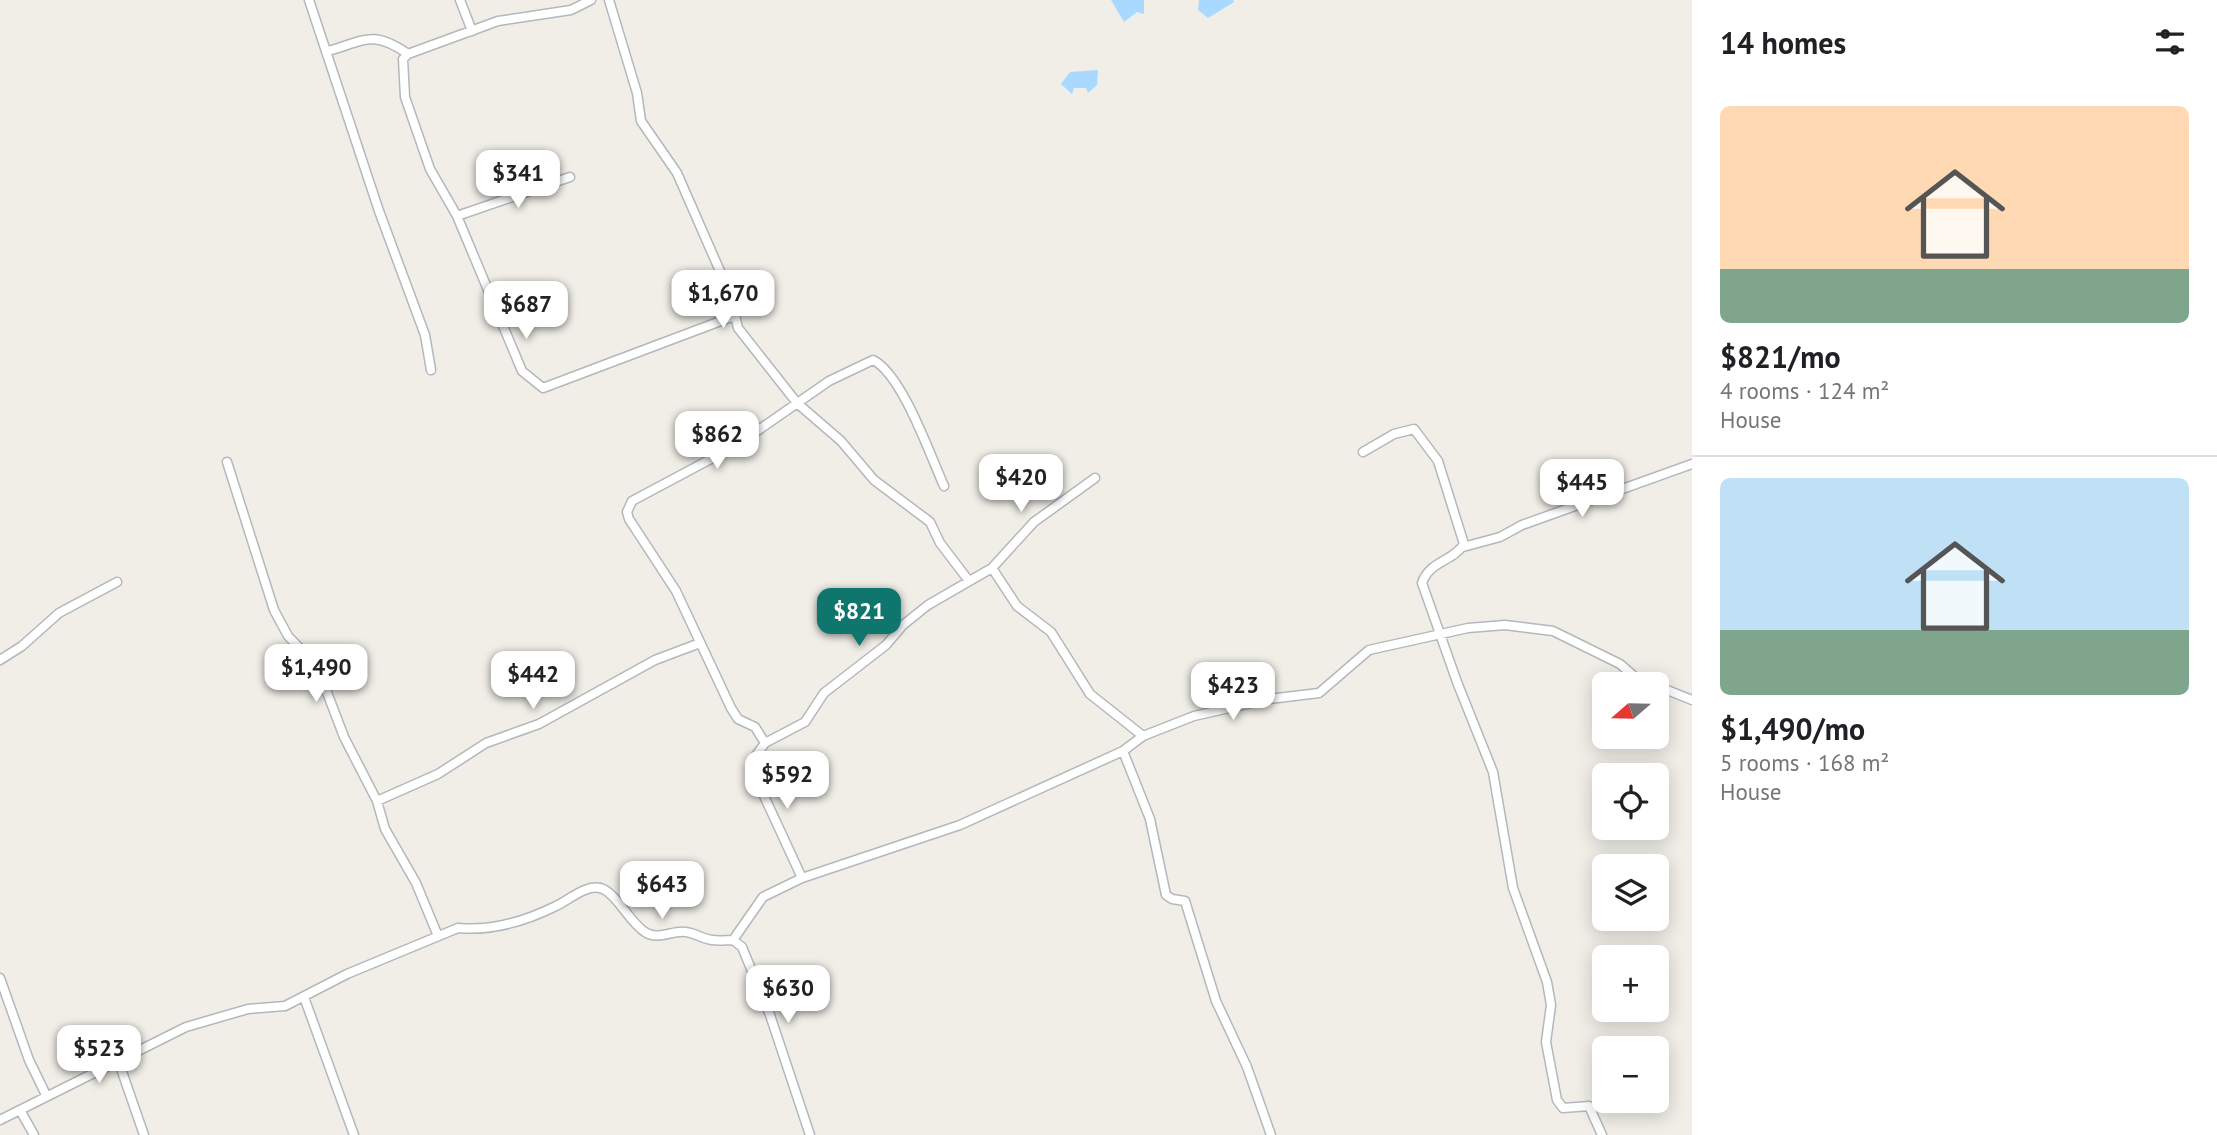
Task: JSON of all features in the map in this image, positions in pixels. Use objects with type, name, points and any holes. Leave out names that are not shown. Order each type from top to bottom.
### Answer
[{"type":"street","points":[[309,0],[379,211],[425,334],[431,370]]},
{"type":"street","points":[[460,0],[472,31]]},
{"type":"street","points":[[591,0],[571,10],[499,21],[408,54],[403,59],[405,96],[430,169],[457,216],[523,370],[543,388],[734,316]]},
{"type":"street","points":[[609,0],[637,93],[641,121],[677,173],[730,294],[738,328],[796,403],[841,441],[874,480],[930,522],[940,543],[969,581]]},
{"type":"street","points":[[328,51],[374,37],[386,39],[408,54]]},
{"type":"street","points":[[457,216],[570,177]]},
{"type":"street","points":[[765,743],[755,727],[738,719],[676,592],[627,512],[632,501],[737,445],[829,381],[873,360],[882,365],[903,398],[944,486]]},
{"type":"street","points":[[1363,452],[1394,434],[1410,429],[1419,432],[1438,461],[1463,547]]},
{"type":"street","points":[[227,462],[274,610],[288,636],[317,666],[344,737],[377,802],[385,829],[416,883],[438,936]]},
{"type":"street","points":[[1602,1135],[1589,1106],[1563,1108],[1557,1100],[1546,1042],[1551,1006],[1547,982],[1513,888],[1493,772],[1440,637],[1422,583],[1425,574],[1437,562],[1463,547],[1500,537],[1522,525],[1692,464]]},
{"type":"street","points":[[802,878],[753,772],[752,761],[765,743],[805,722],[824,693],[886,645],[903,625],[928,605],[992,568],[1034,522],[1095,478]]},
{"type":"street","points":[[992,568],[1017,606],[1051,632],[1090,694],[1143,736]]},
{"type":"street","points":[[0,660],[22,646],[59,613],[117,582]]},
{"type":"street","points":[[733,940],[763,897],[802,878],[960,825],[1123,751],[1143,736],[1194,716],[1269,699],[1319,693],[1369,650],[1440,637],[1468,628],[1504,625],[1553,631],[1630,672]]},
{"type":"street","points":[[377,802],[438,774],[486,743],[539,724],[655,660],[700,643]]},
{"type":"street","points":[[1670,691],[1692,700]]},
{"type":"street","points":[[1123,751],[1150,820],[1166,895],[1168,898],[1185,901],[1216,1001],[1247,1067],[1271,1135]]},
{"type":"street","points":[[0,1119],[186,1027],[248,1009],[285,1006],[348,974],[458,928],[478,930],[515,922],[598,887],[609,892],[629,920],[647,934],[659,937],[688,932],[711,940],[733,940],[742,947],[770,1015],[810,1135]]},
{"type":"street","points":[[0,978],[29,1060],[46,1095]]},
{"type":"street","points":[[304,997],[354,1135]]},
{"type":"street","points":[[118,1060],[144,1135]]},
{"type":"street","points":[[20,1110],[34,1135]]},
{"type":"water","points":[[1111,0],[1144,0],[1144,14],[1137,12],[1124,22]]},
{"type":"water","points":[[1199,0],[1234,2],[1208,18],[1198,10]]},
{"type":"water","points":[[1098,70],[1097,85],[1088,93],[1086,88],[1074,88],[1072,94],[1061,84],[1070,72]]}]
